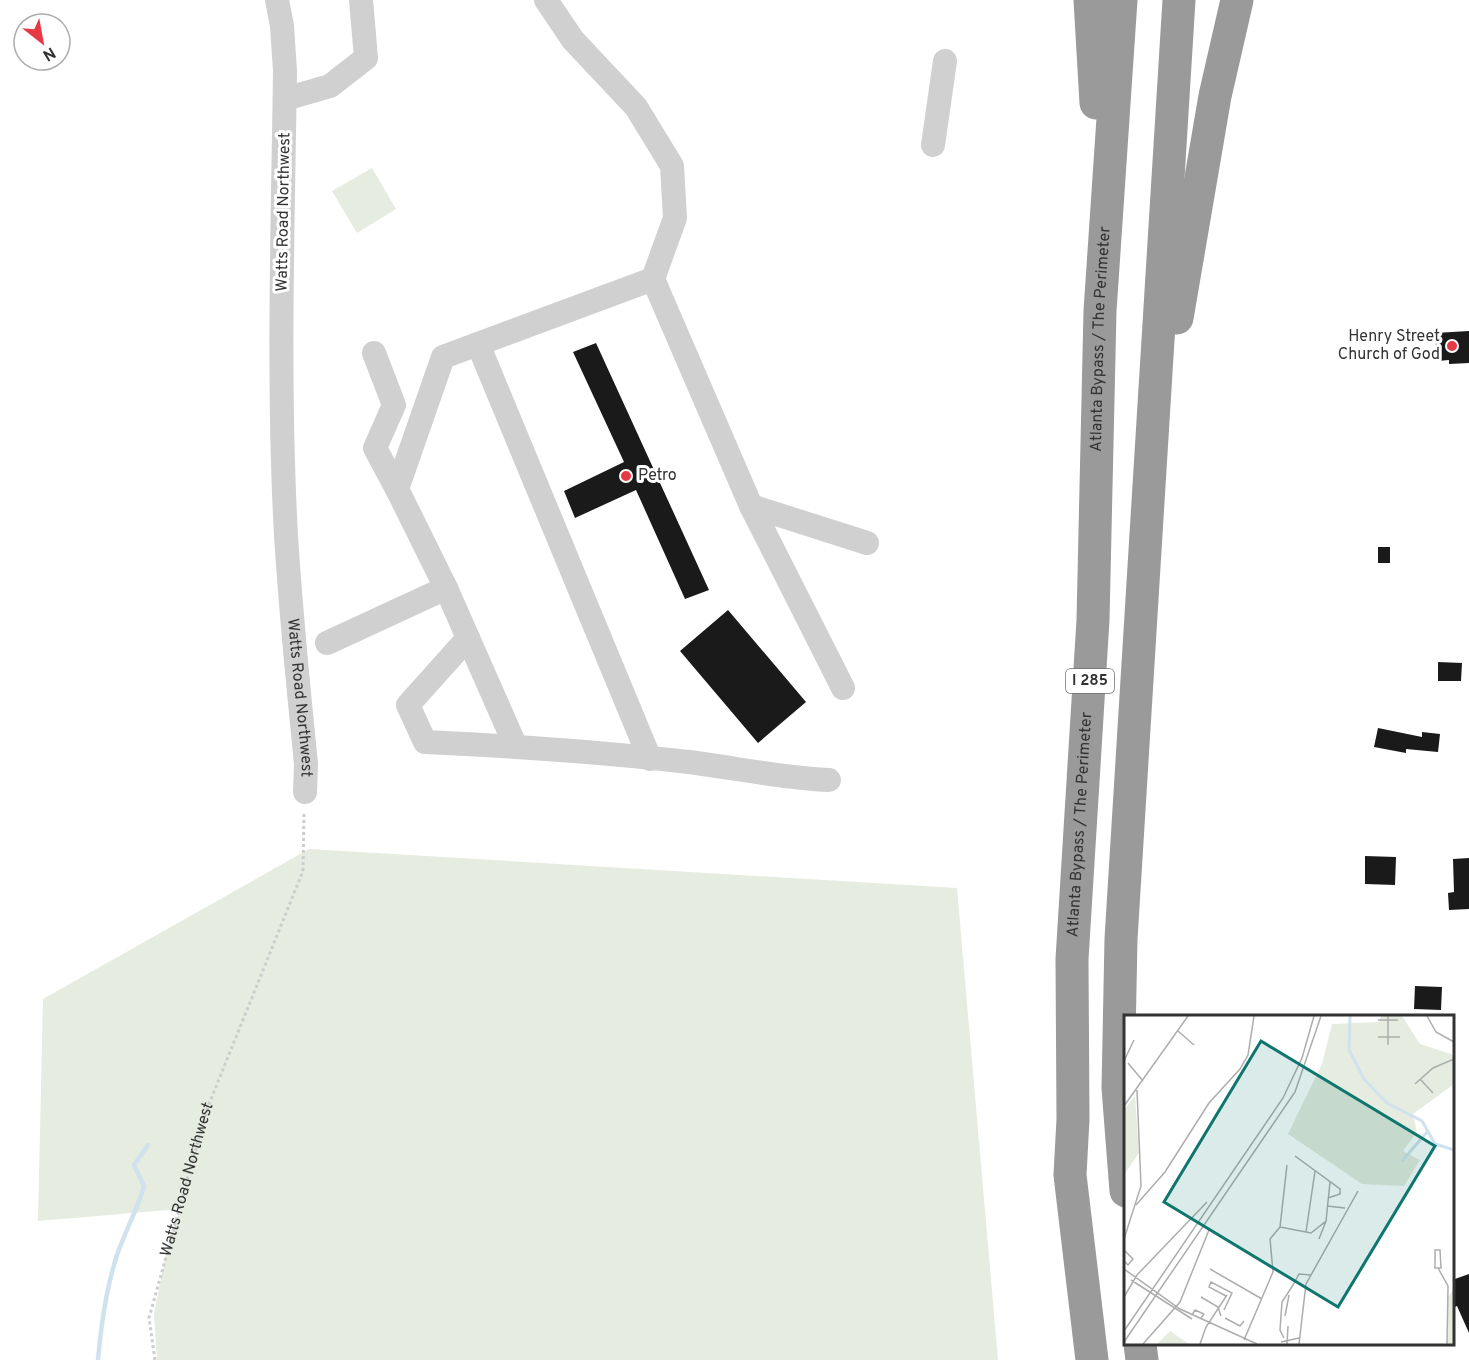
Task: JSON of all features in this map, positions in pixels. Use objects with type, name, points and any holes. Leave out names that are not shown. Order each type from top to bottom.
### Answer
[{"type":"highway","points":[[1090,0],[1096,82],[1100,310]]},
{"type":"highway","name":"Atlanta Bypass / The Perimeter","points":[[1092,1360],[1070,1175],[1073,1119],[1072,959],[1094,620],[1100,310],[1121,0]]},
{"type":"highway","name":"I 285","points":[[1124,1176],[1118,1088],[1121,939],[1179,0]]},
{"type":"highway","points":[[1149,489],[1215,96],[1237,0]]},
{"type":"highway","points":[[1140,1345],[1142,1360]]},
{"type":"street","name":"Watts Road Northwest","points":[[277,0],[283,38],[285,108],[282,385],[285,514],[289,587],[306,764],[305,792]]},
{"type":"street","points":[[285,108],[330,86],[366,58],[361,0]]},
{"type":"street","points":[[546,0],[573,40],[636,107],[672,166],[675,218],[653,279],[751,506],[843,688]]},
{"type":"street","points":[[933,145],[945,61]]},
{"type":"street","points":[[397,489],[443,357],[653,279]]},
{"type":"street","points":[[478,344],[651,759]]},
{"type":"street","points":[[374,353],[394,405],[375,448],[446,588],[516,747]]},
{"type":"street","points":[[751,506],[867,543]]},
{"type":"street","points":[[327,643],[446,588]]},
{"type":"street","points":[[468,638],[408,705],[426,742],[516,747],[690,762],[791,778],[829,780]]},
{"type":"path","name":"Watts Road Northwest","points":[[155,1360],[149,1318],[207,1109],[303,871],[305,792]]},
{"type":"shaded area","points":[[372,168],[396,209],[357,233],[332,191]]},
{"type":"shaded area","points":[[309,849],[957,888],[998,1360],[157,1360],[154,1313],[166,1254],[180,1209],[38,1221],[43,999]]},
{"type":"building","name":"Henry Street Church of God","points":[[1469,331],[1469,363],[1449,364],[1449,360],[1437,361],[1435,333]]},
{"type":"building","name":"Petro","points":[[596,343],[709,590],[685,599],[636,490],[575,518],[564,491],[624,462],[573,352]]},
{"type":"building","points":[[1378,547],[1390,547],[1390,563],[1378,563]]},
{"type":"building","points":[[728,610],[806,702],[758,743],[680,651]]},
{"type":"building","points":[[1438,662],[1462,663],[1461,681],[1438,681]]},
{"type":"building","points":[[1378,728],[1422,737],[1422,732],[1440,734],[1438,752],[1406,749],[1406,753],[1374,747]]},
{"type":"building","points":[[1365,856],[1396,857],[1395,885],[1365,884]]},
{"type":"building","points":[[1469,858],[1469,909],[1449,910],[1448,893],[1454,892],[1453,859]]},
{"type":"building","points":[[1415,986],[1442,987],[1441,1010],[1414,1009]]},
{"type":"building","points":[[1469,1274],[1469,1333],[1457,1306],[1454,1307],[1454,1279]]},
{"type":"waterway","points":[[98,1360],[104,1307],[113,1268],[144,1186],[134,1165],[148,1145]]},
{"type":"place","name":"Henry Street Church of God","points":[[1452,346]]},
{"type":"place","name":"Petro","points":[[626,476]]}]
